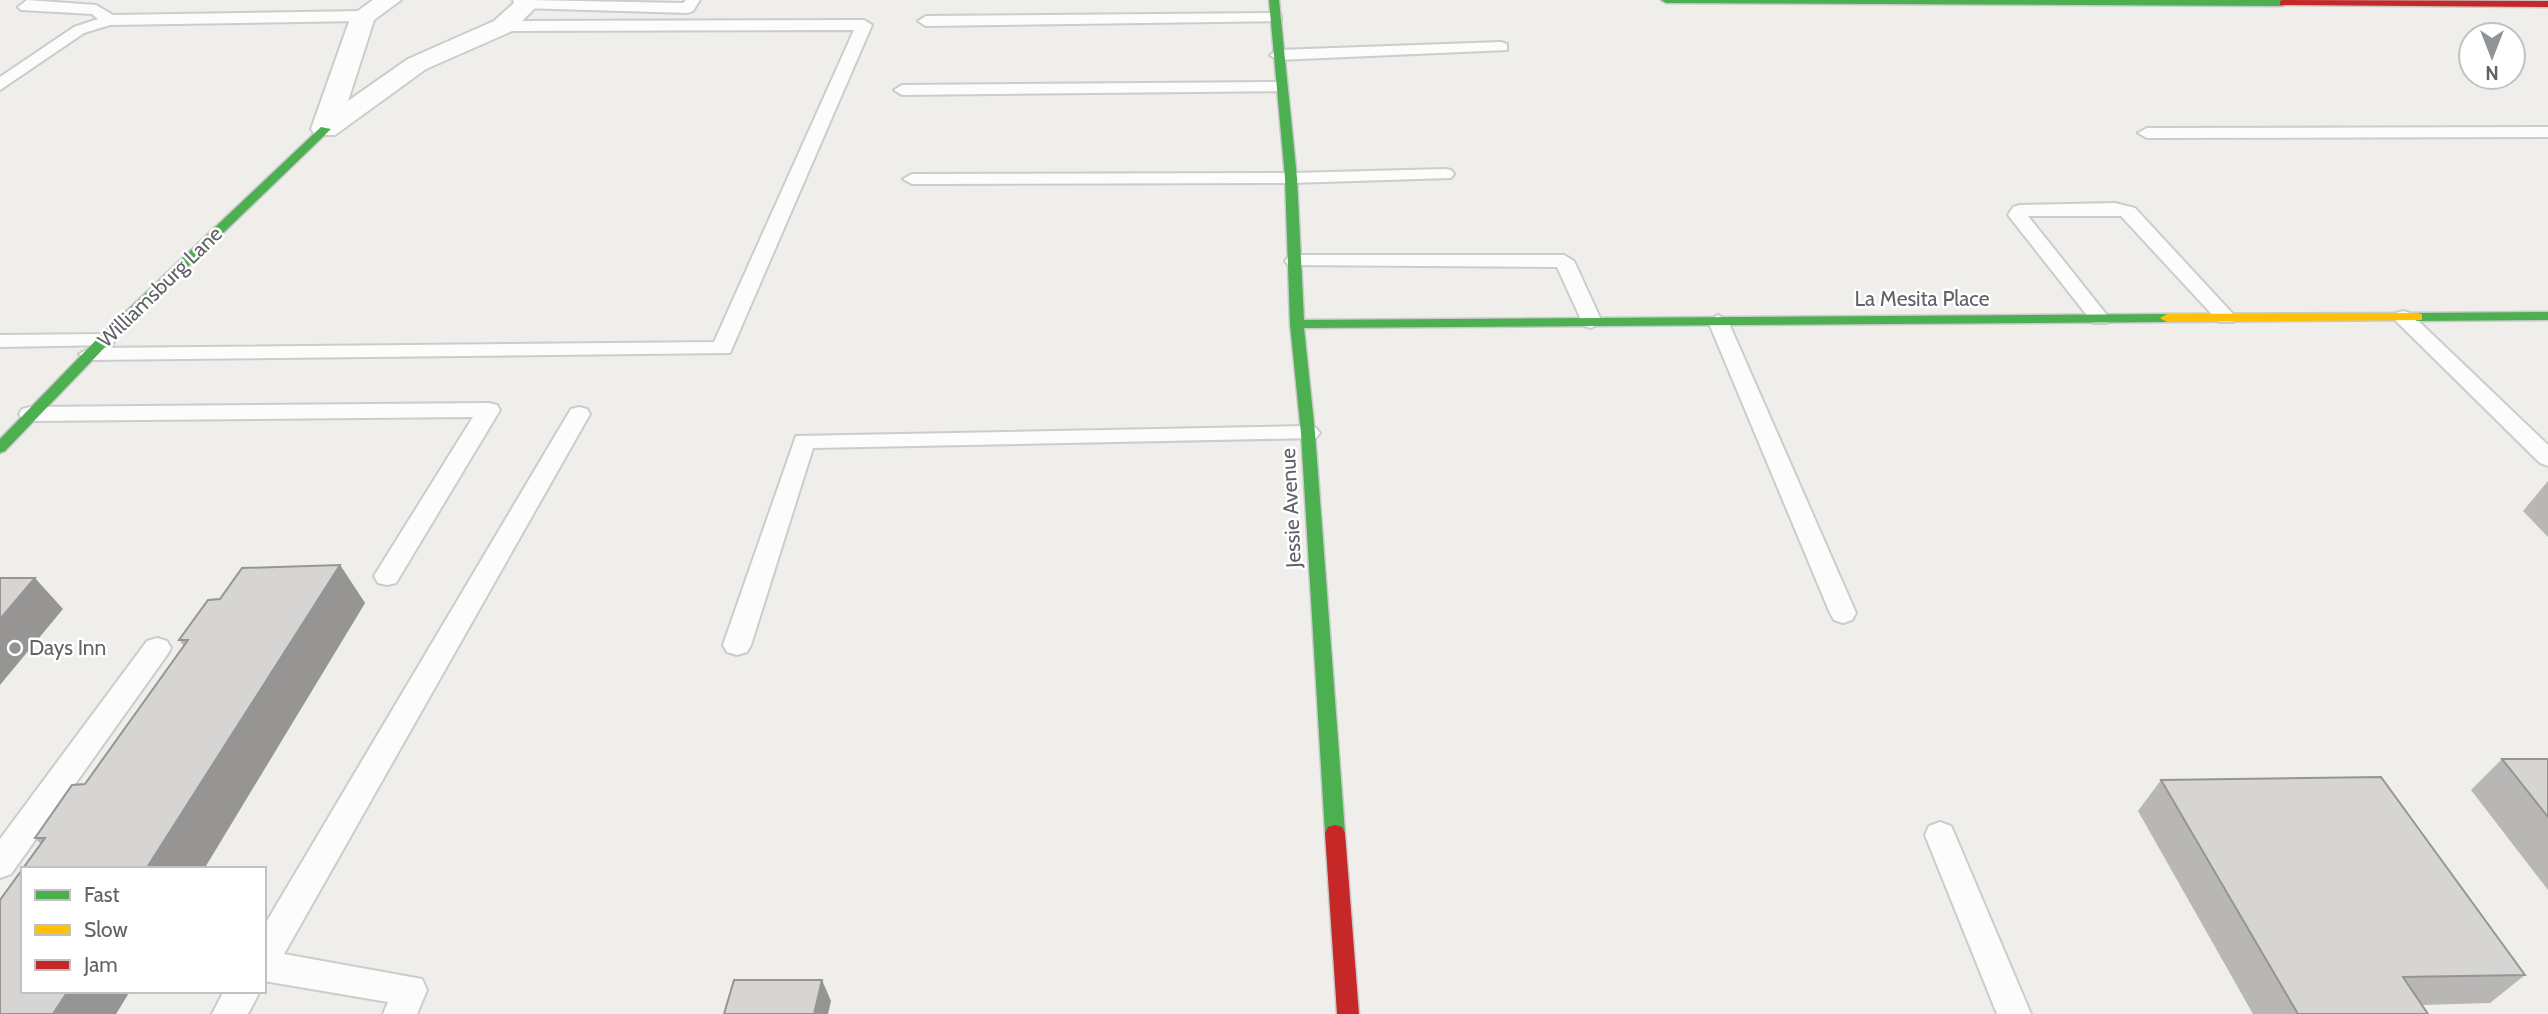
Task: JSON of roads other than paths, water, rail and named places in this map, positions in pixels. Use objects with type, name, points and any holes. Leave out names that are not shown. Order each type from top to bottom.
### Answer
[{"type":"street","points":[[363,16],[389,0]]},
{"type":"street","name":"Jessie Avenue","points":[[1274,0],[1280,87],[1292,178],[1297,324],[1308,433],[1314,556],[1348,1014]]},
{"type":"street","points":[[1666,0],[1758,3],[2103,1],[2548,4]]},
{"type":"street","name":"Williamsburg Lane","points":[[0,448],[97,347],[325,130],[417,64],[503,26],[525,2]]},
{"type":"street","name":"Williamsburg Lane","points":[[325,130],[352,40],[363,16]]},
{"type":"street","name":"La Mesita Place","points":[[1297,324],[2548,316]]},
{"type":"lane","points":[[37,0],[26,7],[96,10],[109,20]]},
{"type":"lane","points":[[525,2],[688,8],[693,0]]},
{"type":"lane","points":[[0,85],[79,30],[109,20],[363,16]]},
{"type":"lane","points":[[926,21],[1276,19]]},
{"type":"lane","points":[[0,341],[97,347],[722,348],[864,25],[503,26]]},
{"type":"lane","points":[[1278,55],[1501,47]]},
{"type":"lane","points":[[902,90],[1280,87]]},
{"type":"lane","points":[[2147,133],[2548,132]]},
{"type":"lane","points":[[912,179],[1292,178],[1445,174]]},
{"type":"lane","points":[[2100,319],[2017,215],[2020,211],[2115,209],[2128,212],[2226,318]]},
{"type":"lane","points":[[1295,261],[1564,261],[1591,322]]},
{"type":"lane","points":[[2403,317],[2548,458]]},
{"type":"lane","points":[[1718,321],[1843,613]]},
{"type":"lane","points":[[30,414],[489,410],[387,576]]},
{"type":"lane","points":[[266,954],[579,414]]},
{"type":"lane","points":[[737,645],[804,441],[1308,433]]},
{"type":"lane","points":[[0,864],[157,648]]},
{"type":"lane","points":[[1940,835],[2014,1014]]},
{"type":"lane","points":[[266,966],[410,990],[400,1014]]},
{"type":"lane","points":[[229,1014],[242,993]]},
{"type":"place","name":"Days Inn","points":[[15,648]]}]
